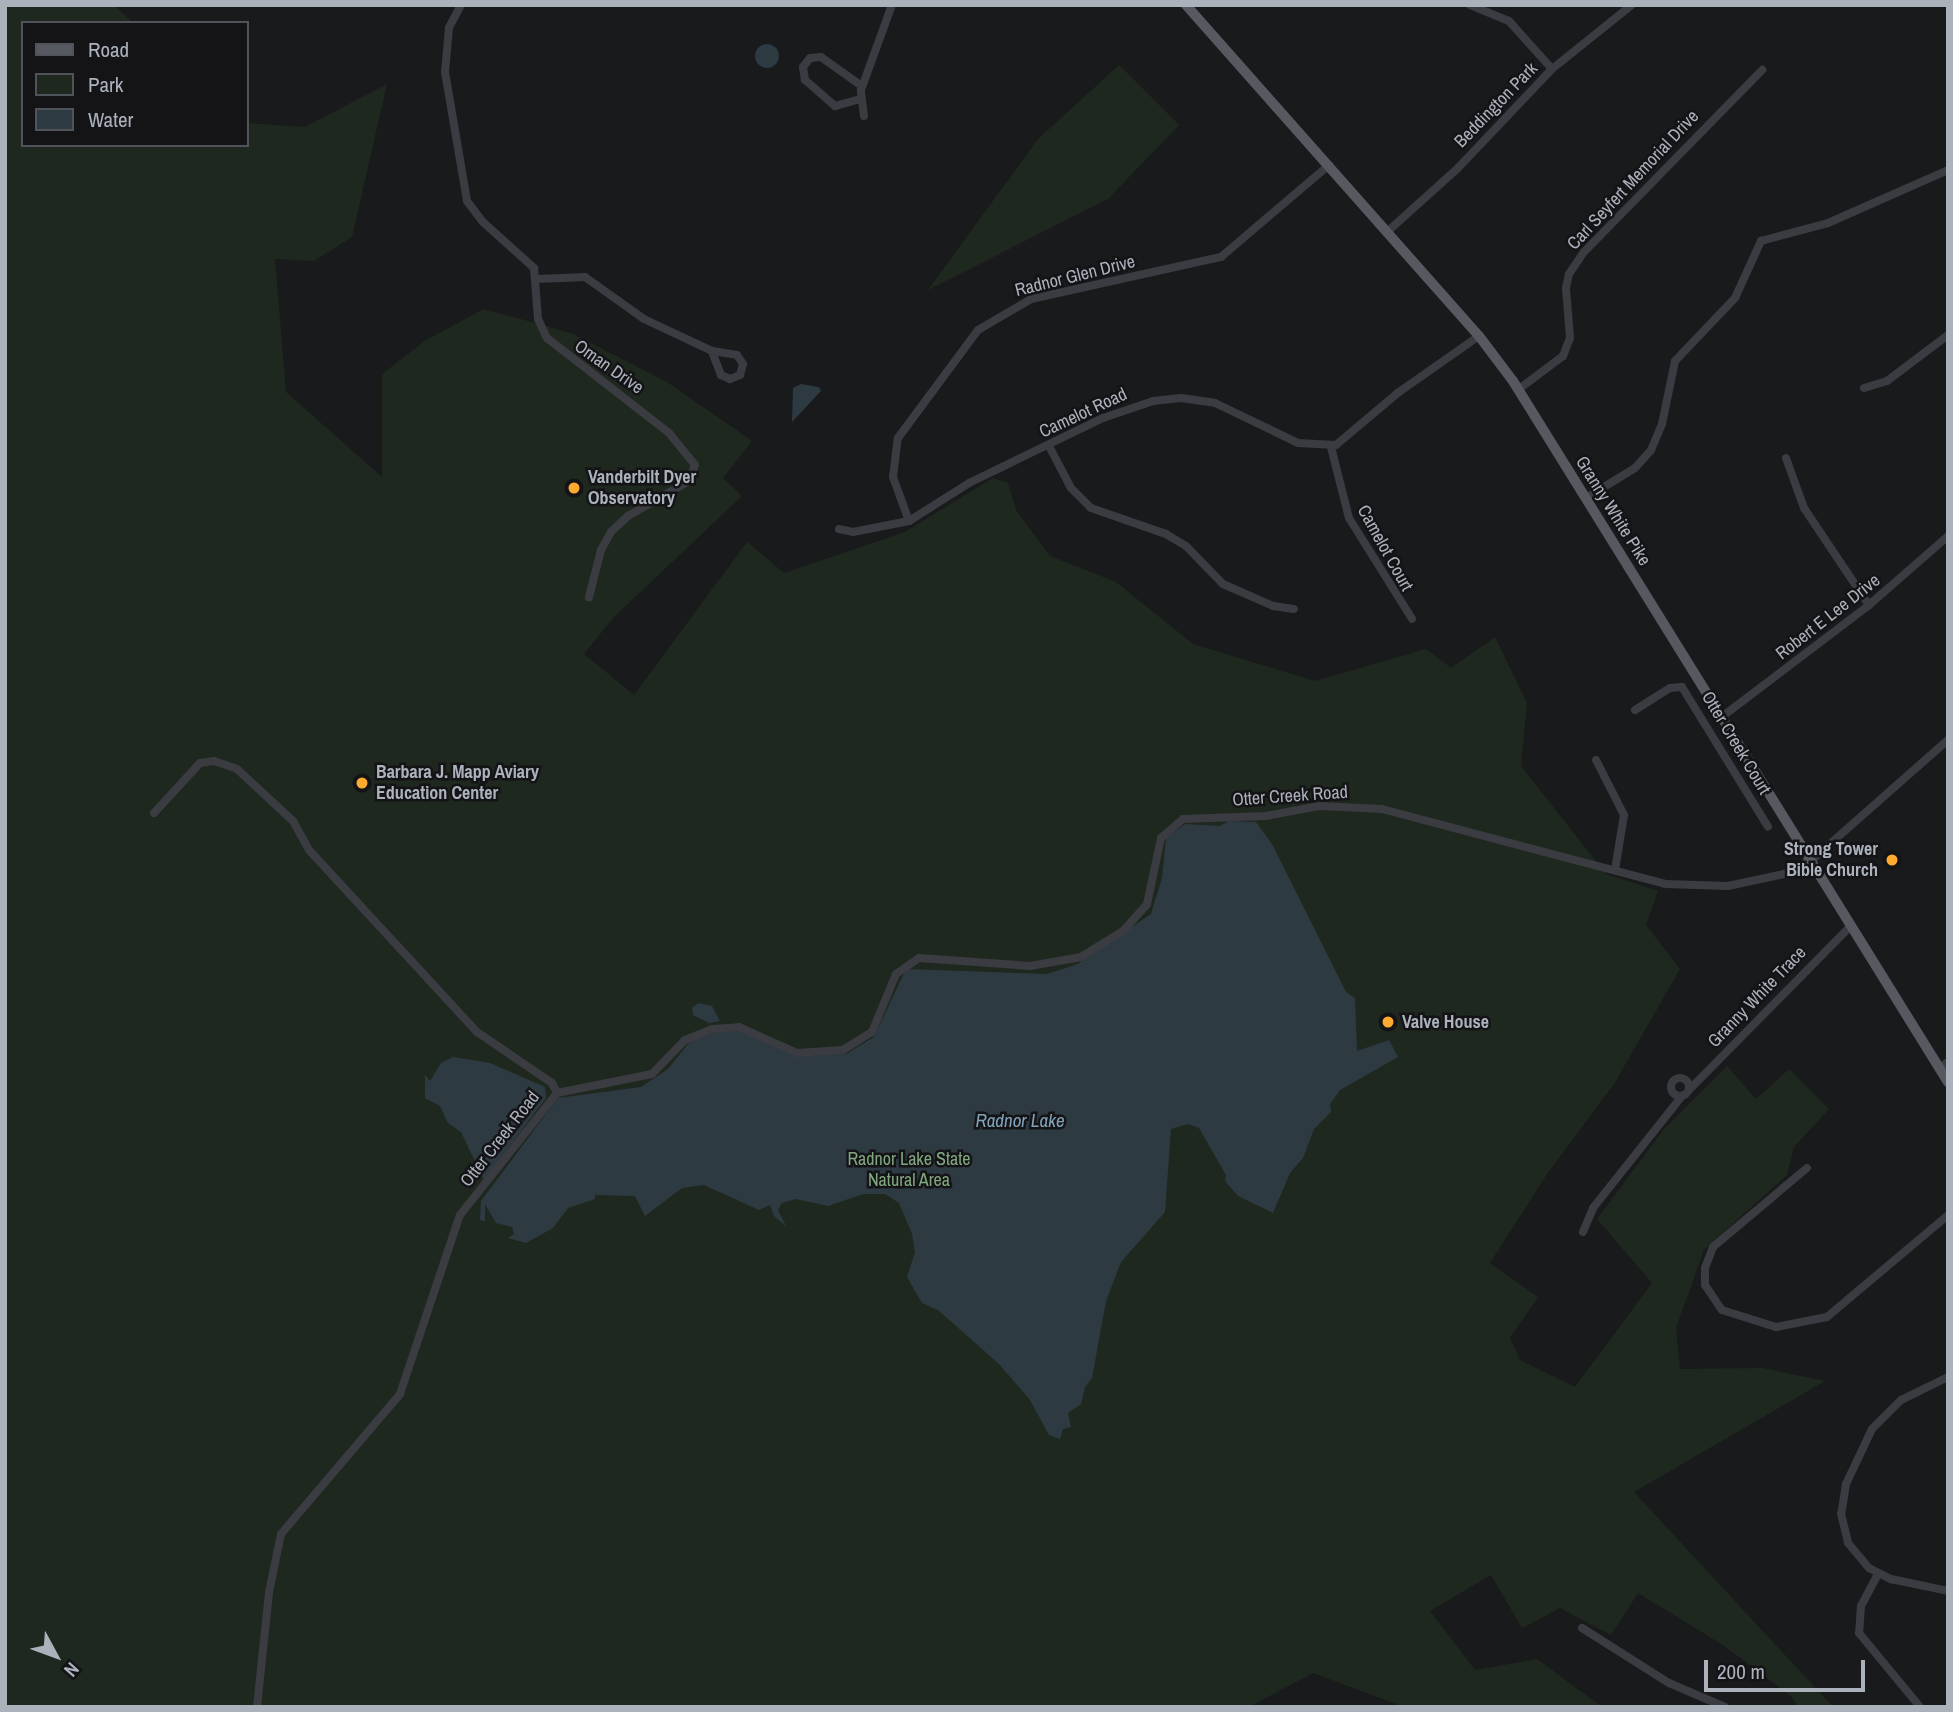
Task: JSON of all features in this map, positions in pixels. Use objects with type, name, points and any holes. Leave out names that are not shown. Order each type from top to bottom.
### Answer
[{"type":"main road","name":"Granny White Pike","points":[[1186,5],[1479,336],[1519,390],[1723,716],[1849,928],[1943,1065],[1948,1082]]},
{"type":"street","points":[[460,5],[449,28],[445,72],[466,197],[483,222],[530,262],[537,279],[585,277],[638,316],[712,351]]},
{"type":"street","points":[[864,116],[860,99],[862,86],[875,64],[892,5]]},
{"type":"street","points":[[1470,5],[1509,21],[1552,69]]},
{"type":"street","name":"Beddington Park","points":[[1387,232],[1458,168],[1552,69],[1632,5]]},
{"type":"street","points":[[860,99],[835,106],[805,80],[803,67],[808,60],[821,57],[862,86]]},
{"type":"street","name":"Carl Seyfert Memorial Drive","points":[[1519,390],[1563,356],[1570,338],[1566,288],[1569,274],[1584,252],[1762,70]]},
{"type":"street","name":"Radnor Glen Drive","points":[[909,521],[893,477],[898,438],[978,330],[1031,299],[1222,257],[1329,165]]},
{"type":"street","points":[[1586,498],[1636,468],[1651,450],[1662,424],[1675,361],[1735,298],[1761,241],[1828,223],[1948,170]]},
{"type":"street","name":"Oman Drive","points":[[537,279],[538,319],[547,338],[669,433],[695,465],[689,481],[628,516],[611,532],[601,550],[589,597]]},
{"type":"street","points":[[1864,388],[1887,381],[1948,335]]},
{"type":"street","points":[[1331,447],[1352,436],[1392,397],[1479,336]]},
{"type":"street","name":"Camelot Road","points":[[839,529],[853,532],[909,521],[965,485],[1132,407],[1181,398],[1231,408],[1298,443],[1331,447]]},
{"type":"street","points":[[1049,446],[1071,488],[1091,509],[1166,534],[1186,546],[1223,584],[1273,606],[1294,609]]},
{"type":"street","name":"Camelot Court","points":[[1331,447],[1349,518],[1412,619]]},
{"type":"street","points":[[1786,458],[1804,508],[1869,605]]},
{"type":"street","name":"Robert E Lee Drive","points":[[1723,716],[1869,605],[1948,536]]},
{"type":"street","name":"Otter Creek Court","points":[[1635,710],[1670,688],[1682,687],[1768,827]]},
{"type":"street","name":"Otter Creek Road","points":[[257,1707],[279,1537],[315,1489],[400,1394],[460,1215],[557,1093],[652,1074],[685,1040],[712,1029],[739,1027],[797,1053],[849,1048],[868,1036],[881,1018],[896,974],[919,958],[1030,966],[1081,957],[1139,916],[1153,890],[1163,834],[1189,818],[1266,816],[1319,806],[1382,809],[1435,819],[1672,885],[1712,887],[1772,877],[1809,861],[1948,740]]},
{"type":"street","points":[[1596,760],[1624,815],[1615,870]]},
{"type":"street","points":[[1733,770],[1748,760]]},
{"type":"street","points":[[154,813],[200,763],[214,761],[237,769],[293,821],[309,850],[477,1032],[552,1083],[557,1093]]},
{"type":"street","name":"Granny White Trace","points":[[1583,1232],[1593,1208],[1686,1093],[1849,928]]},
{"type":"street","points":[[1807,1168],[1764,1209],[1713,1247],[1704,1280],[1709,1297],[1722,1310],[1748,1322],[1776,1327],[1827,1317],[1948,1215]]},
{"type":"street","points":[[1948,1377],[1907,1397],[1880,1418],[1867,1437],[1846,1484],[1841,1514],[1845,1538],[1857,1557],[1878,1574],[1948,1591]]},
{"type":"street","points":[[1878,1574],[1860,1612],[1859,1633],[1920,1707]]},
{"type":"street","points":[[1581,1628],[1669,1684],[1725,1707]]},
{"type":"green space","name":"Radnor Lake State Natural Area","points":[[5,5],[114,5],[131,21],[21,21],[21,147],[248,147],[248,123],[305,127],[387,84],[352,237],[314,261],[275,259],[286,392],[382,477],[382,374],[426,340],[484,309],[571,333],[667,382],[752,441],[723,478],[742,496],[614,617],[584,654],[634,695],[747,542],[784,573],[905,532],[993,478],[1008,483],[1016,510],[1050,556],[1116,582],[1193,644],[1315,681],[1426,649],[1451,668],[1495,637],[1527,703],[1521,766],[1606,874],[1658,891],[1646,925],[1680,969],[1614,1084],[1547,1174],[1490,1263],[1538,1297],[1510,1338],[1520,1360],[1575,1387],[1652,1283],[1597,1219],[1664,1129],[1727,1066],[1756,1099],[1789,1069],[1829,1109],[1794,1147],[1787,1175],[1704,1250],[1676,1328],[1680,1369],[1763,1368],[1825,1381],[1634,1492],[1833,1707],[1798,1707],[1791,1696],[1723,1645],[1638,1593],[1611,1635],[1560,1608],[1522,1628],[1491,1575],[1430,1611],[1475,1670],[1537,1659],[1602,1707],[1404,1707],[1313,1673],[1249,1707],[5,1707]]},
{"type":"green space","points":[[1119,65],[1179,125],[1108,199],[928,290],[1038,139]]},
{"type":"water","points":[[767,44],[775,48],[779,56],[775,64],[767,68],[759,64],[755,56],[759,48]]},
{"type":"water","points":[[801,384],[819,387],[821,391],[792,422],[793,388]]},
{"type":"water","name":"Radnor Lake","points":[[1229,821],[1256,822],[1272,844],[1346,992],[1355,998],[1357,1051],[1389,1040],[1398,1057],[1340,1090],[1330,1104],[1331,1112],[1314,1129],[1303,1158],[1290,1173],[1273,1213],[1238,1196],[1225,1181],[1226,1175],[1199,1128],[1188,1124],[1171,1129],[1165,1212],[1121,1262],[1106,1301],[1092,1378],[1085,1387],[1081,1404],[1068,1413],[1071,1427],[1063,1429],[1060,1439],[1049,1435],[1030,1400],[999,1364],[938,1310],[922,1303],[907,1277],[915,1252],[912,1234],[899,1203],[885,1194],[863,1194],[828,1206],[796,1199],[782,1203],[778,1210],[786,1226],[774,1216],[770,1205],[759,1210],[704,1185],[682,1188],[645,1216],[635,1196],[595,1195],[595,1199],[568,1208],[553,1228],[526,1243],[508,1238],[514,1234],[512,1227],[496,1223],[485,1204],[485,1221],[480,1220],[481,1201],[558,1098],[641,1087],[668,1069],[692,1039],[717,1032],[738,1030],[792,1055],[846,1054],[874,1037],[906,969],[1047,974],[1078,964],[1151,914],[1162,878],[1166,838],[1185,824],[1220,826]]},
{"type":"water","points":[[698,1003],[712,1006],[720,1021],[709,1023],[693,1015],[692,1008]]},
{"type":"water","points":[[453,1057],[490,1063],[545,1087],[546,1098],[484,1180],[461,1132],[448,1123],[440,1106],[425,1098],[425,1075],[430,1081],[441,1063]]},
{"type":"place","name":"Vanderbilt Dyer Observatory","points":[[574,488]]},
{"type":"place","name":"Barbara J. Mapp Aviary Education Center","points":[[362,783]]},
{"type":"place","name":"Strong Tower Bible Church","points":[[1892,860]]},
{"type":"place","name":"Valve House","points":[[1388,1022]]}]
